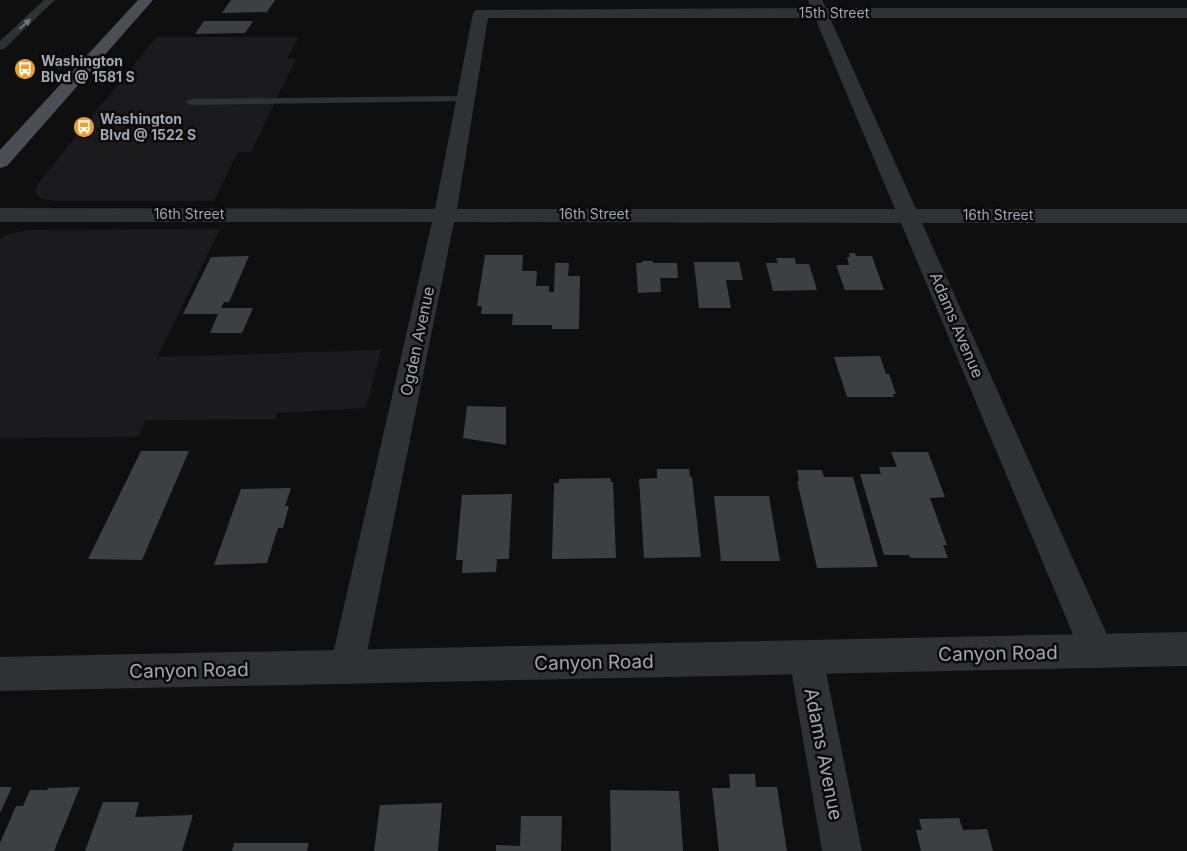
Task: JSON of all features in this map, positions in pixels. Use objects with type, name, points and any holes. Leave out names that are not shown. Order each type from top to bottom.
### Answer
[{"type":"main road","points":[[0,162],[146,0]]},
{"type":"street","name":"15th Street","points":[[481,13],[818,6],[1187,13]]},
{"type":"street","name":"Adams Avenue","points":[[818,6],[1097,651]]},
{"type":"street","name":"Ogden Avenue","points":[[347,667],[445,214],[481,13]]},
{"type":"street","name":"16th Street","points":[[0,214],[908,214],[1187,216]]},
{"type":"street","name":"Canyon Road","points":[[0,674],[1187,649]]},
{"type":"street","name":"Adams Avenue","points":[[806,657],[842,851]]},
{"type":"lane","points":[[0,46],[50,0]]},
{"type":"lane","points":[[191,102],[466,99]]},
{"type":"shaded area","points":[[156,37],[299,37],[287,59],[296,59],[251,152],[238,152],[214,201],[53,201],[40,198],[36,192],[37,185]]},
{"type":"shaded area","points":[[220,229],[157,357],[381,350],[366,408],[277,413],[276,419],[146,420],[138,437],[0,438],[0,239],[9,234],[27,230]]},
{"type":"building","points":[[231,0],[275,0],[267,12],[222,13]]},
{"type":"building","points":[[204,21],[253,21],[245,33],[195,34]]},
{"type":"building","points":[[849,253],[855,253],[856,256],[872,256],[884,290],[845,290],[836,265],[849,265],[847,257],[850,257]]},
{"type":"building","points":[[485,255],[523,255],[522,271],[537,271],[536,286],[549,286],[549,292],[554,292],[555,263],[569,263],[568,276],[580,276],[579,329],[552,329],[552,325],[512,325],[513,314],[481,314],[482,306],[477,306]]},
{"type":"building","points":[[249,256],[229,302],[224,302],[221,308],[253,308],[242,333],[210,333],[218,314],[183,314],[211,257]]},
{"type":"building","points":[[776,258],[795,258],[796,264],[809,264],[817,290],[773,291],[766,263],[778,263]]},
{"type":"building","points":[[642,261],[677,263],[678,278],[660,278],[661,292],[638,293],[636,263],[642,263]]},
{"type":"building","points":[[694,262],[739,262],[743,280],[726,280],[731,308],[699,308]]},
{"type":"building","points":[[880,356],[896,394],[893,394],[894,397],[847,397],[834,357]]},
{"type":"building","points":[[467,406],[506,407],[506,445],[463,438]]},
{"type":"building","points":[[141,451],[189,451],[142,560],[88,559]]},
{"type":"building","points":[[891,452],[928,452],[945,497],[930,498],[947,545],[943,545],[948,558],[911,558],[909,555],[884,555],[860,474],[881,474],[879,467],[897,467]]},
{"type":"building","points":[[657,469],[689,469],[690,477],[692,477],[701,557],[644,558],[639,479],[657,478]]},
{"type":"building","points":[[797,470],[822,470],[824,477],[853,477],[878,567],[817,568],[797,481],[799,481]]},
{"type":"building","points":[[610,478],[611,482],[613,482],[616,558],[552,559],[554,483],[559,483],[559,479]]},
{"type":"building","points":[[291,488],[285,506],[289,506],[283,528],[278,528],[267,563],[214,565],[241,489]]},
{"type":"building","points":[[512,494],[509,559],[497,559],[496,572],[462,573],[463,560],[456,560],[462,495]]},
{"type":"building","points":[[714,496],[769,496],[780,561],[721,561]]},
{"type":"building","points":[[729,774],[755,774],[756,787],[777,787],[787,851],[719,851],[712,788],[730,788]]},
{"type":"building","points":[[0,787],[12,787],[0,813]]},
{"type":"building","points":[[80,787],[54,851],[0,851],[0,843],[16,806],[23,806],[30,790]]},
{"type":"building","points":[[610,790],[679,791],[683,851],[611,851]]},
{"type":"building","points":[[103,802],[139,802],[135,817],[193,815],[182,851],[85,851]]},
{"type":"building","points":[[442,803],[438,851],[374,851],[380,805]]},
{"type":"building","points":[[521,816],[562,816],[561,851],[496,851],[496,845],[520,846]]},
{"type":"building","points":[[959,818],[963,830],[987,829],[993,851],[921,851],[916,830],[922,830],[919,819]]},
{"type":"building","points":[[234,843],[309,843],[307,851],[232,851]]},
{"type":"place","name":"Washington Blvd @ 1581 S","points":[[25,69]]},
{"type":"place","name":"Washington Blvd @ 1522 S","points":[[84,127]]}]
